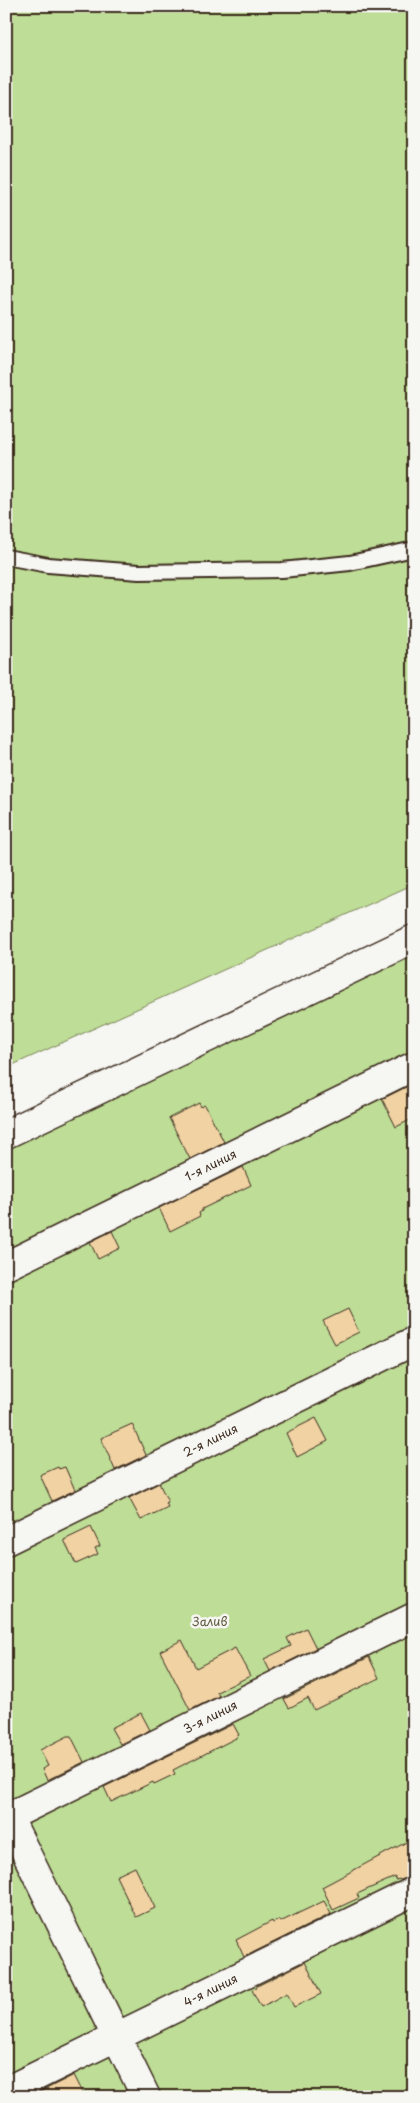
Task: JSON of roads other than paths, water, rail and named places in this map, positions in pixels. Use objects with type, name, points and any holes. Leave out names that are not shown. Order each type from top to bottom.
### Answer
[{"type":"street","points":[[6,1134],[414,939]]},
{"type":"street","name":"1-я линия","points":[[6,1266],[414,1066]]},
{"type":"street","name":"2-я линия","points":[[6,1541],[414,1341]]},
{"type":"street","name":"3-я линия","points":[[7,1815],[414,1617]]},
{"type":"street","points":[[7,1815],[146,2097]]},
{"type":"street","name":"4-я линия","points":[[6,2091],[414,1891]]},
{"type":"lane","points":[[6,557],[48,565],[139,572],[282,570],[350,563],[414,549]]},
{"type":"park label","name":"Залив","points":[[210,1622]]}]
